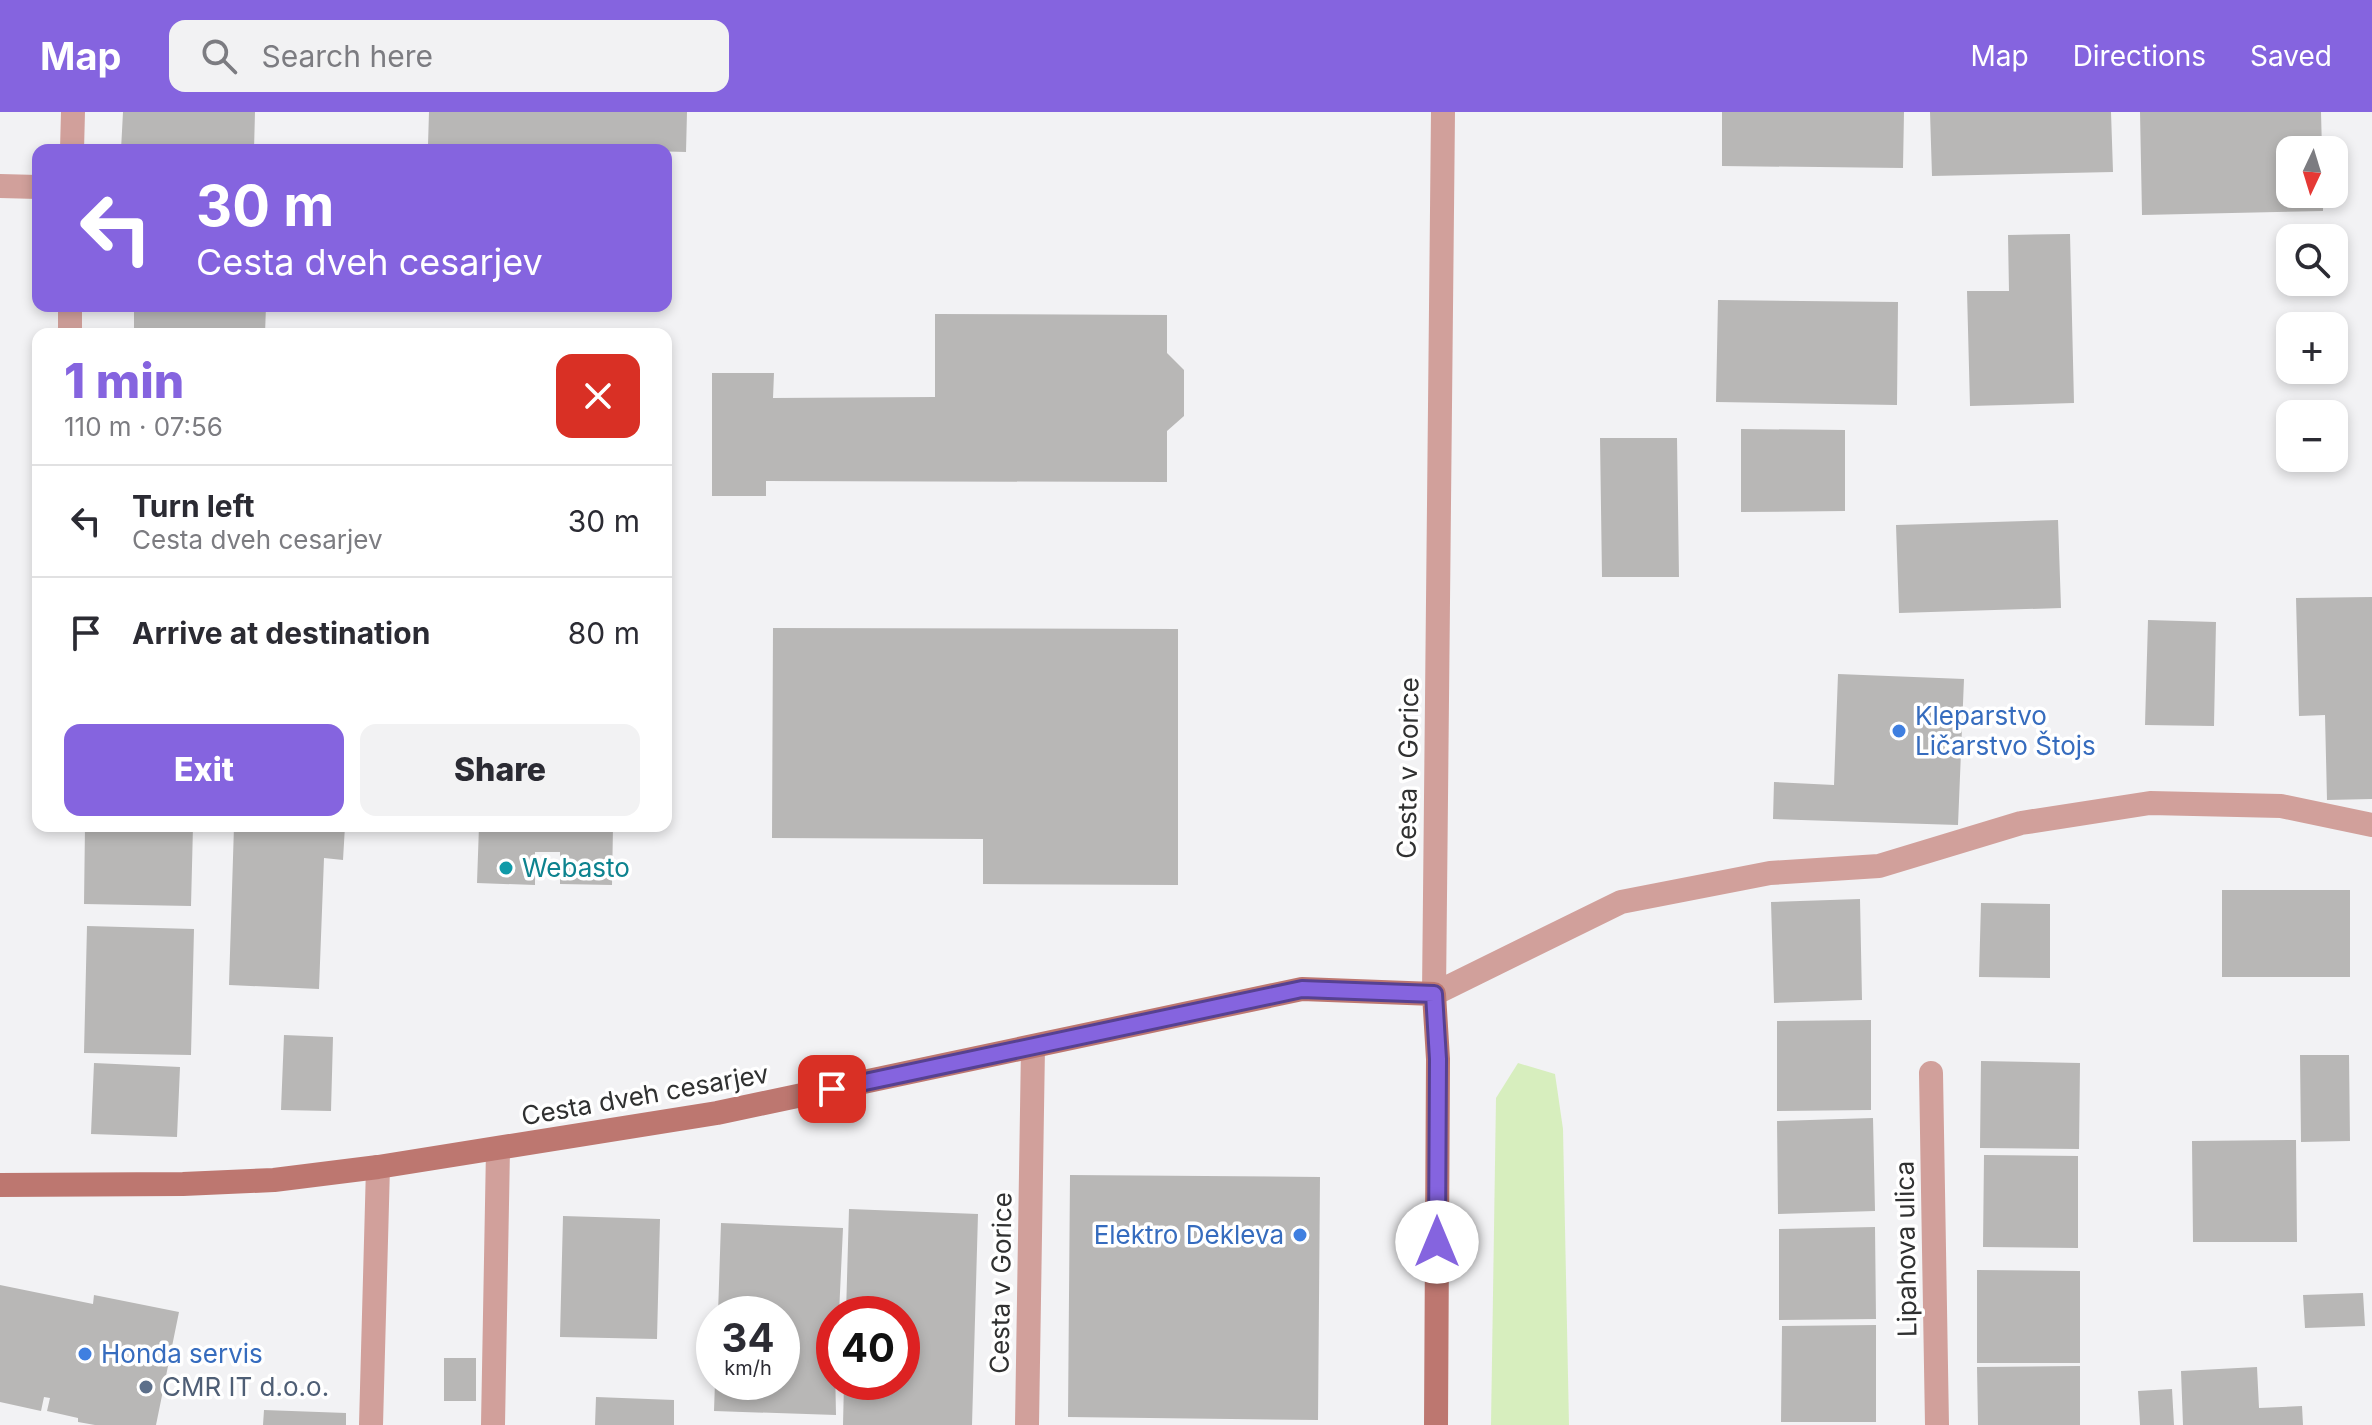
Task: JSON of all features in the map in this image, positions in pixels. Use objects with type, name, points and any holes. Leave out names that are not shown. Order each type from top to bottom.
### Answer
[{"type":"street","points":[[72,144],[73,112]]},
{"type":"street","name":"Cesta v Gorice","points":[[1436,1425],[1438,1059],[1434,994],[1443,112]]},
{"type":"street","points":[[0,186],[32,187]]},
{"type":"street","points":[[1434,994],[1621,902],[1770,873],[1879,866],[2021,823],[2150,803],[2281,806],[2372,825]]},
{"type":"street","name":"Cesta dveh cesarjev","points":[[0,1185],[274,1180],[378,1167],[717,1113],[1302,989],[1434,994]]},
{"type":"street","name":"Cesta v Gorice","points":[[1027,1425],[1033,1047]]},
{"type":"street","name":"Lipahova ulica","points":[[1931,1073],[1937,1425]]},
{"type":"street","points":[[493,1425],[498,1149]]},
{"type":"street","points":[[371,1425],[378,1167]]},
{"type":"green space","points":[[1518,1063],[1555,1074],[1563,1129],[1569,1425],[1491,1425],[1496,1098]]},
{"type":"building","points":[[123,112],[255,112],[254,144],[121,144]]},
{"type":"building","points":[[429,112],[687,112],[686,152],[672,152],[672,144],[428,144]]},
{"type":"building","points":[[1722,112],[1904,112],[1903,168],[1722,166]]},
{"type":"building","points":[[1930,112],[2111,112],[2113,172],[1932,176]]},
{"type":"building","points":[[2140,112],[2321,112],[2322,136],[2276,136],[2276,208],[2323,208],[2323,211],[2142,215]]},
{"type":"building","points":[[2070,234],[2074,403],[1970,406],[1967,291],[2009,291],[2008,235]]},
{"type":"building","points":[[1718,300],[1898,302],[1897,405],[1716,402]]},
{"type":"building","points":[[134,312],[266,312],[265,328],[134,328]]},
{"type":"building","points":[[935,314],[1167,315],[1167,353],[1184,370],[1184,416],[1167,431],[1167,482],[766,481],[766,496],[712,496],[712,373],[774,373],[773,398],[935,397]]},
{"type":"building","points":[[1741,429],[1845,430],[1845,511],[1741,512]]},
{"type":"building","points":[[1600,438],[1677,438],[1679,577],[1602,577]]},
{"type":"building","points":[[2058,520],[2061,608],[1899,613],[1896,525]]},
{"type":"building","points":[[2372,597],[2372,799],[2327,800],[2325,715],[2299,716],[2296,598]]},
{"type":"building","points":[[2148,620],[2216,622],[2214,726],[2145,725]]},
{"type":"building","points":[[773,628],[1178,629],[1178,885],[983,884],[983,839],[772,838]]},
{"type":"building","name":"Kleparstvo Ličarstvo Štojs","points":[[1838,674],[1964,679],[1958,825],[1773,819],[1774,782],[1834,785]]},
{"type":"building","points":[[85,832],[193,832],[191,906],[84,904]]},
{"type":"building","points":[[234,832],[345,832],[343,860],[324,858],[319,989],[229,985]]},
{"type":"building","name":"Webasto","points":[[479,832],[613,832],[612,885],[560,884],[560,852],[535,852],[535,885],[477,883]]},
{"type":"building","points":[[2222,890],[2350,890],[2350,977],[2222,977]]},
{"type":"building","points":[[1860,899],[1862,1000],[1774,1003],[1771,902]]},
{"type":"building","points":[[1981,903],[2050,904],[2050,978],[1979,977]]},
{"type":"building","points":[[87,926],[194,929],[191,1055],[84,1053]]},
{"type":"building","points":[[1871,1020],[1871,1110],[1777,1111],[1777,1021]]},
{"type":"building","points":[[284,1035],[333,1037],[331,1111],[281,1110]]},
{"type":"building","points":[[2300,1055],[2349,1055],[2350,1141],[2301,1142]]},
{"type":"building","points":[[1981,1061],[2080,1063],[2079,1149],[1980,1148]]},
{"type":"building","points":[[94,1063],[180,1067],[177,1137],[91,1134]]},
{"type":"building","points":[[1873,1118],[1875,1211],[1778,1214],[1777,1121]]},
{"type":"building","points":[[2296,1140],[2297,1242],[2193,1242],[2192,1141]]},
{"type":"building","points":[[1984,1155],[2078,1156],[2078,1248],[1983,1247]]},
{"type":"building","points":[[1070,1175],[1320,1177],[1318,1420],[1068,1417]]},
{"type":"building","points":[[849,1209],[978,1214],[972,1425],[843,1425],[844,1400],[920,1400],[920,1296],[847,1296]]},
{"type":"building","points":[[563,1216],[660,1219],[657,1339],[560,1337]]},
{"type":"building","points":[[721,1223],[843,1228],[840,1296],[816,1296],[816,1400],[836,1400],[836,1415],[714,1411],[714,1400],[800,1400],[800,1296],[719,1296]]},
{"type":"building","points":[[1875,1227],[1876,1319],[1779,1320],[1779,1229]]},
{"type":"building","points":[[1977,1270],[2080,1271],[2080,1363],[1977,1363]]},
{"type":"building","name":"Honda servis","points":[[0,1285],[93,1304],[94,1295],[179,1312],[156,1425],[78,1422],[78,1418],[47,1411],[50,1398],[44,1397],[41,1411],[0,1402]]},
{"type":"building","points":[[2363,1293],[2365,1326],[2305,1328],[2303,1295]]},
{"type":"building","points":[[1876,1325],[1876,1422],[1781,1422],[1782,1326]]},
{"type":"building","points":[[444,1358],[476,1358],[476,1401],[444,1401]]},
{"type":"building","points":[[2080,1366],[2080,1425],[1978,1425],[1977,1367]]},
{"type":"building","points":[[2257,1367],[2259,1408],[2302,1406],[2303,1425],[2183,1425],[2181,1371]]},
{"type":"building","points":[[2172,1389],[2174,1425],[2140,1425],[2138,1391]]},
{"type":"building","points":[[596,1397],[674,1400],[674,1425],[595,1425]]},
{"type":"building","points":[[264,1410],[346,1413],[346,1425],[263,1425]]},
{"type":"place","name":"Kleparstvo Ličarstvo Štojs","points":[[1899,731]]},
{"type":"place","name":"Webasto","points":[[506,868]]},
{"type":"place","name":"Elektro Dekleva","points":[[1300,1235]]},
{"type":"place","name":"Honda servis","points":[[85,1354]]},
{"type":"place","name":"CMR IT d.o.o.","points":[[146,1387]]},
{"type":"route","points":[[832,1089],[1302,989],[1434,994],[1438,1059],[1437,1242]]}]
